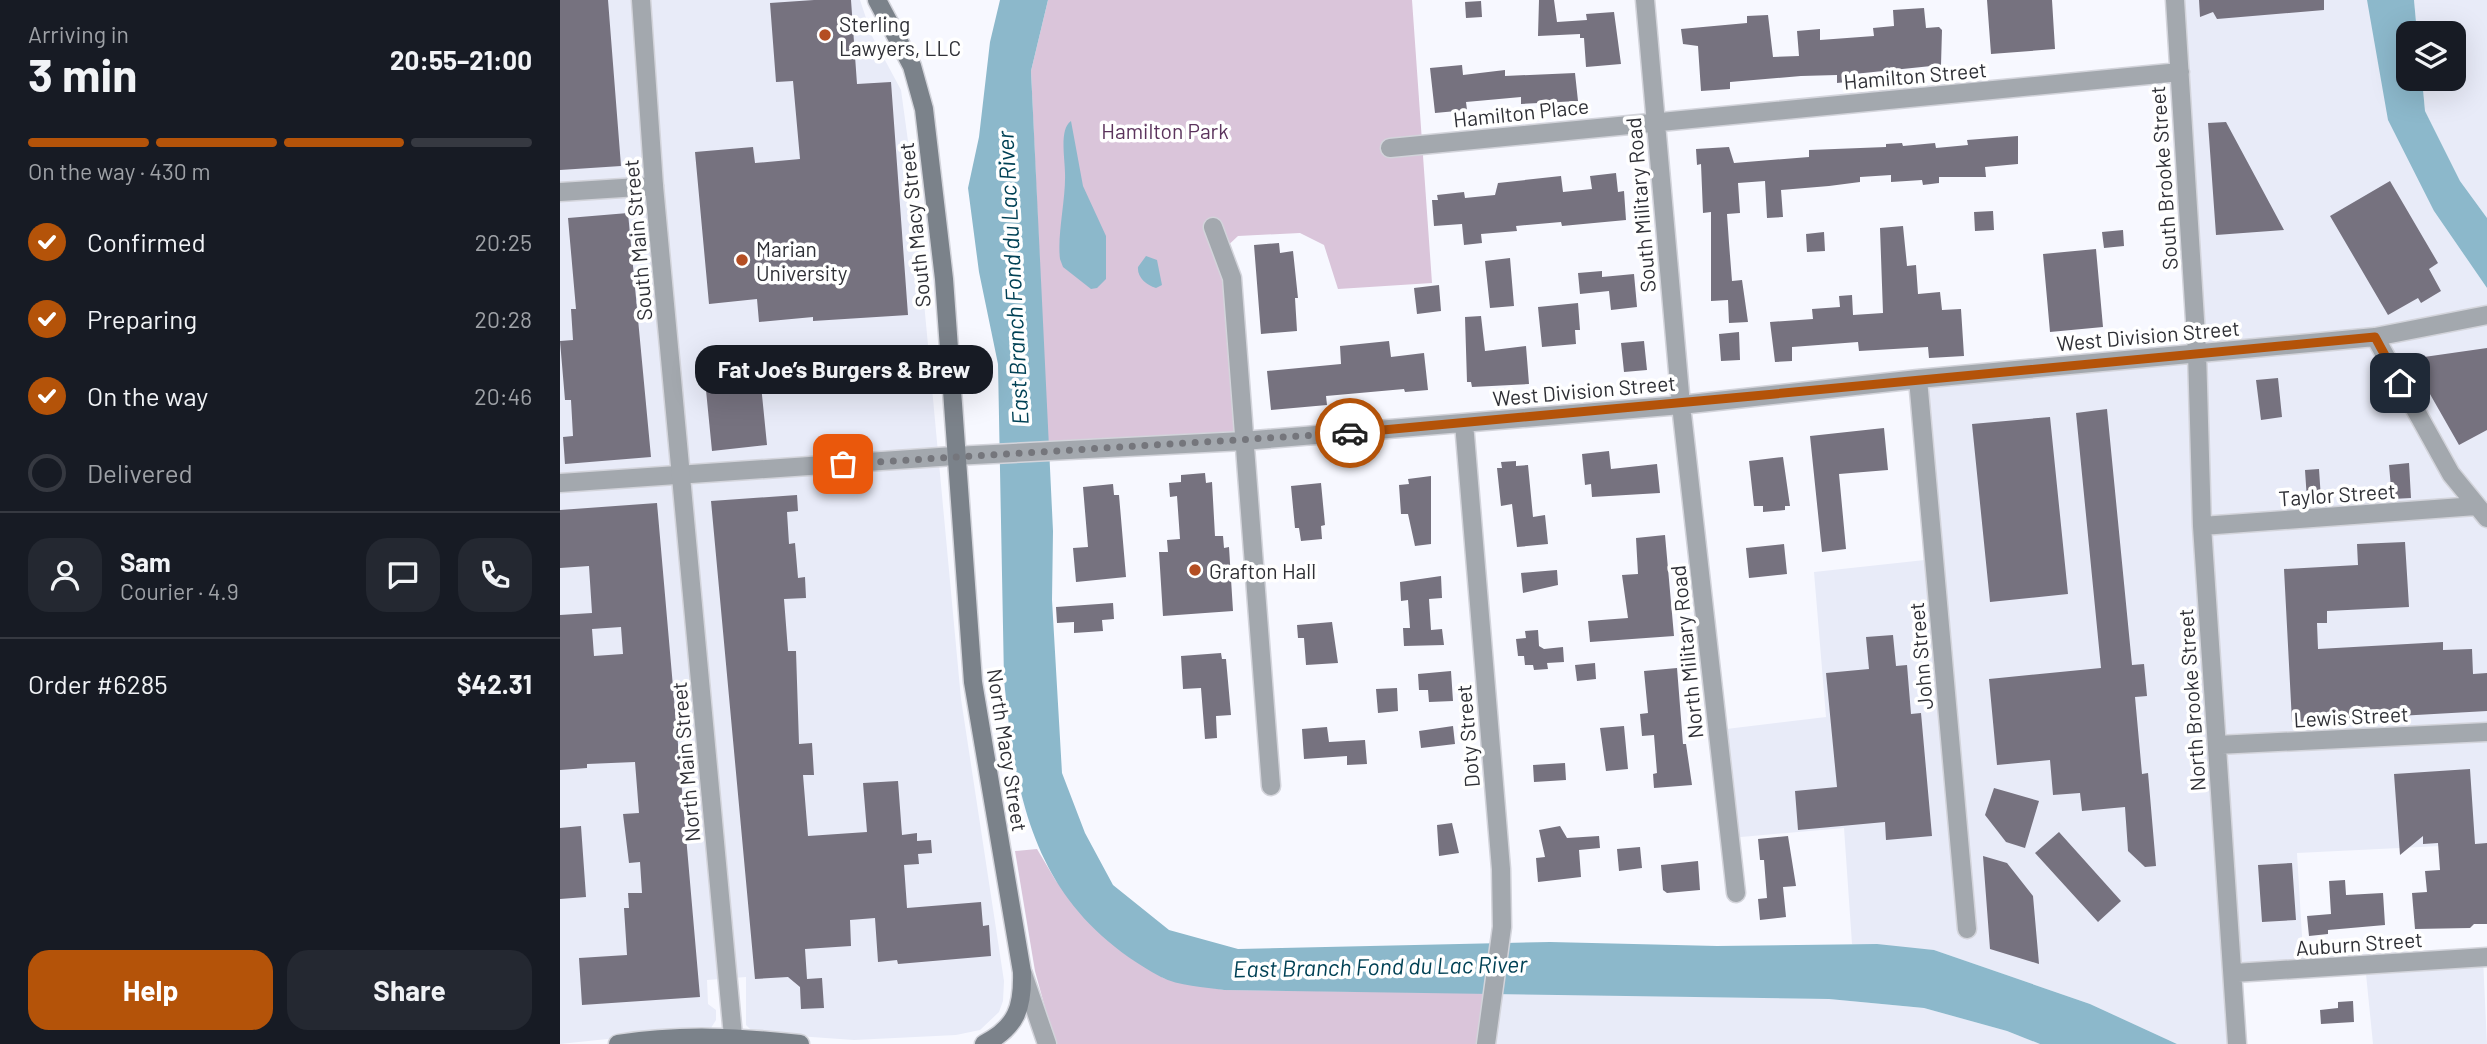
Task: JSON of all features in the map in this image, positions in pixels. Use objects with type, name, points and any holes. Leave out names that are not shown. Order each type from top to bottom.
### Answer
[{"type":"main road","name":"South Macy Street","points":[[877,0],[919,83],[924,109],[944,279],[954,456]]},
{"type":"main road","points":[[891,30],[889,9],[893,0]]},
{"type":"main road","name":"North Macy Street","points":[[954,456],[978,720],[1022,972]]},
{"type":"main road","points":[[984,1044],[1004,1032],[1017,1018],[1022,1000],[1022,972]]},
{"type":"main road","points":[[670,1038],[690,1044]]},
{"type":"main road","points":[[618,1044],[670,1038],[800,1044]]},
{"type":"street","name":"South Main Street","points":[[640,0],[681,476]]},
{"type":"street","name":"South Military Road","points":[[1644,0],[1681,405]]},
{"type":"street","name":"South Brooke Street","points":[[2175,0],[2197,352]]},
{"type":"street","name":"Hamilton Street","points":[[1655,122],[2180,72]]},
{"type":"street","name":"Hamilton Place","points":[[1390,148],[1655,122]]},
{"type":"street","points":[[560,192],[654,186]]},
{"type":"street","points":[[1213,227],[1232,278],[1271,786]]},
{"type":"street","name":"West Division Street","points":[[560,483],[954,456],[1243,441],[1681,405],[1917,379],[2375,337],[2482,316]]},
{"type":"street","points":[[2375,337],[2451,474],[2481,512]]},
{"type":"street","name":"North Brooke Street","points":[[2197,352],[2202,526],[2237,1044]]},
{"type":"street","name":"John Street","points":[[1917,379],[1967,929]]},
{"type":"street","name":"North Military Road","points":[[1681,405],[1736,893]]},
{"type":"street","name":"Doty Street","points":[[1464,423],[1500,855],[1502,927],[1486,1044]]},
{"type":"street","name":"North Main Street","points":[[681,476],[734,1040]]},
{"type":"street","name":"Taylor Street","points":[[2202,526],[2481,512]]},
{"type":"street","name":"Lewis Street","points":[[2217,745],[2487,732]]},
{"type":"street","name":"Auburn Street","points":[[2234,973],[2487,957]]},
{"type":"street","name":"North Macy Street","points":[[1022,972],[1047,1044]]},
{"type":"shaded area","points":[[560,0],[860,0],[872,36],[901,90],[911,163],[961,699],[1004,981],[1003,1001],[999,1012],[980,1030],[956,1035],[854,1040],[754,1033],[746,1025],[746,977],[707,980],[708,1004],[716,1010],[716,1020],[711,1028],[560,1044]]},
{"type":"shaded area","points":[[2175,0],[2367,0],[2434,211],[2487,288],[2487,910],[2482,844],[2297,853],[2304,969],[2235,973],[2237,1044],[2177,1044],[2090,1004],[1934,950],[1852,944],[1844,828],[1730,838],[1718,730],[1826,717],[1814,572],[1934,559],[1918,379],[2197,352]]},
{"type":"shaded area","points":[[2414,0],[2487,0],[2487,218],[2460,181],[2425,111],[2423,91],[2466,91],[2466,21],[2416,21]]},
{"type":"shaded area","points":[[2483,958],[2487,1044],[2373,1044],[2365,964]]},
{"type":"shaded area","points":[[1493,993],[1829,999],[1924,1008],[2007,1031],[2040,1044],[1486,1044]]},
{"type":"green space","name":"Hamilton Park","points":[[1048,0],[1412,0],[1432,283],[1338,289],[1324,245],[1300,233],[1238,236],[1222,251],[1243,441],[1048,452],[1031,71]]},
{"type":"green space","points":[[1037,849],[1056,881],[1163,978],[1224,990],[1493,993],[1479,1044],[1055,1044],[1035,971],[1015,851]]},
{"type":"water","name":"East Branch Fond du Lac River","points":[[1000,0],[1048,0],[1031,71],[1053,531],[1052,600],[1062,773],[1085,833],[1113,885],[1169,930],[1238,949],[1550,942],[1717,946],[1877,944],[1934,950],[2090,1004],[2177,1044],[2040,1044],[2007,1031],[1924,1008],[1829,999],[1224,990],[1168,980],[1119,950],[1086,920],[1060,888],[1041,852],[1016,771],[1009,726],[1004,679],[998,364],[979,272],[968,188],[979,137],[990,42]]},
{"type":"water","points":[[2367,0],[2414,0],[2416,21],[2396,21],[2396,91],[2423,91],[2425,111],[2460,181],[2487,218],[2487,288],[2434,211],[2388,120]]},
{"type":"water","points":[[1071,121],[1083,186],[1106,236],[1106,279],[1097,288],[1091,289],[1063,267],[1060,259],[1065,183],[1064,137]]},
{"type":"water","points":[[1146,256],[1157,260],[1162,285],[1156,288],[1146,283],[1139,274],[1138,267]]},
{"type":"building","points":[[560,0],[608,0],[621,166],[560,170]]},
{"type":"building","points":[[851,0],[857,84],[891,82],[908,315],[813,321],[813,317],[759,322],[757,299],[709,304],[695,152],[753,147],[755,163],[800,159],[793,81],[776,82],[770,3]]},
{"type":"building","points":[[1539,0],[1554,0],[1557,22],[1587,20],[1586,14],[1614,12],[1621,64],[1586,67],[1584,38],[1580,38],[1580,34],[1538,36]]},
{"type":"building","points":[[1987,0],[2052,0],[2055,49],[1991,54]]},
{"type":"building","points":[[2199,0],[2324,0],[2324,10],[2217,19],[2213,12],[2200,17]]},
{"type":"building","points":[[1481,1],[1482,17],[1466,18],[1465,2]]},
{"type":"building","points":[[1924,8],[1926,28],[1939,27],[1942,30],[1941,65],[1854,74],[1855,81],[1837,83],[1837,75],[1801,76],[1730,82],[1730,89],[1701,91],[1698,46],[1683,44],[1681,29],[1747,23],[1747,16],[1768,15],[1773,57],[1799,56],[1797,31],[1820,29],[1820,40],[1874,36],[1873,28],[1894,26],[1893,10]]},
{"type":"building","points":[[1462,65],[1463,75],[1505,70],[1505,76],[1575,73],[1578,101],[1521,104],[1521,97],[1466,102],[1467,110],[1435,113],[1430,68]]},
{"type":"building","points":[[2226,122],[2284,230],[2216,235],[2208,123]]},
{"type":"building","points":[[2018,136],[2018,164],[1985,167],[1986,177],[1939,177],[1939,183],[1923,185],[1922,180],[1891,182],[1891,175],[1860,177],[1860,182],[1781,190],[1783,217],[1767,218],[1765,181],[1738,183],[1740,213],[1727,214],[1729,243],[1732,281],[1742,280],[1748,322],[1729,323],[1728,300],[1711,301],[1711,212],[1703,213],[1701,164],[1697,165],[1696,149],[1729,147],[1734,163],[1809,157],[1809,150],[1886,147],[1886,144],[1902,143],[1903,146],[1935,143],[1936,148],[1968,145],[1967,140]]},
{"type":"building","points":[[1616,173],[1618,192],[1624,191],[1626,220],[1562,226],[1561,222],[1516,226],[1517,231],[1481,234],[1482,243],[1464,245],[1462,224],[1434,226],[1432,200],[1438,200],[1437,195],[1464,192],[1465,198],[1495,195],[1498,183],[1561,176],[1563,192],[1592,189],[1590,176]]},
{"type":"building","points":[[2390,181],[2438,263],[2429,269],[2441,291],[2421,303],[2418,298],[2388,315],[2330,216]]},
{"type":"building","points":[[1993,211],[1994,230],[1975,231],[1974,212]]},
{"type":"building","points":[[628,213],[651,457],[565,464],[563,437],[573,436],[571,400],[565,400],[560,341],[573,340],[571,309],[576,309],[568,218]]},
{"type":"building","points":[[1903,226],[1907,266],[1916,265],[1918,294],[1940,292],[1942,310],[1961,309],[1964,356],[1929,358],[1928,347],[1859,351],[1858,342],[1792,347],[1792,361],[1775,362],[1770,322],[1813,319],[1812,309],[1840,307],[1839,296],[1852,295],[1853,315],[1883,313],[1880,228]]},
{"type":"building","points":[[2123,230],[2124,246],[2104,248],[2102,232]]},
{"type":"building","points":[[1824,232],[1825,251],[1807,252],[1806,234]]},
{"type":"building","points":[[1279,243],[1280,253],[1293,251],[1298,298],[1295,298],[1297,331],[1261,334],[1254,245]]},
{"type":"building","points":[[2096,249],[2103,327],[2050,332],[2043,254]]},
{"type":"building","points":[[1510,258],[1514,306],[1490,308],[1485,261]]},
{"type":"building","points":[[1602,271],[1602,277],[1634,274],[1637,307],[1611,310],[1609,291],[1580,294],[1578,273]]},
{"type":"building","points":[[1439,285],[1441,311],[1417,314],[1414,288]]},
{"type":"building","points":[[1578,303],[1580,330],[1575,330],[1576,344],[1542,347],[1538,307]]},
{"type":"building","points":[[1481,316],[1485,351],[1526,346],[1529,384],[1472,387],[1471,382],[1467,382],[1465,317]]},
{"type":"building","points":[[1739,332],[1740,360],[1721,361],[1719,334]]},
{"type":"building","points":[[1389,341],[1391,357],[1424,353],[1428,390],[1405,392],[1404,389],[1326,396],[1327,405],[1271,410],[1267,371],[1341,364],[1340,346]]},
{"type":"building","points":[[1644,341],[1647,370],[1624,372],[1621,343]]},
{"type":"building","points":[[2487,348],[2487,430],[2459,445],[2410,359]]},
{"type":"building","points":[[760,375],[767,445],[712,451],[705,380]]},
{"type":"building","points":[[2278,378],[2282,417],[2261,420],[2256,380]]},
{"type":"building","points":[[2107,409],[2132,665],[2144,664],[2147,696],[2135,697],[2142,774],[2148,773],[2156,866],[2145,867],[2128,851],[2125,807],[2082,811],[2080,793],[2053,795],[2050,760],[1997,765],[1989,679],[2101,668],[2076,413]]},
{"type":"building","points":[[2050,417],[2068,594],[1990,602],[1972,424]]},
{"type":"building","points":[[1884,428],[1888,470],[1839,474],[1846,549],[1822,552],[1810,436]]},
{"type":"building","points":[[1609,451],[1611,469],[1657,464],[1660,493],[1592,497],[1591,484],[1585,485],[1582,454]]},
{"type":"building","points":[[1783,457],[1790,506],[1785,506],[1785,510],[1763,512],[1763,506],[1754,506],[1749,461]]},
{"type":"building","points":[[1516,461],[1516,466],[1528,465],[1533,517],[1545,515],[1548,544],[1517,547],[1512,504],[1501,506],[1497,468],[1502,468],[1501,462]]},
{"type":"building","points":[[2409,463],[2411,498],[2392,499],[2389,465]]},
{"type":"building","points":[[2319,469],[2321,499],[2307,500],[2305,470]]},
{"type":"building","name":"Grafton Hall","points":[[1205,473],[1206,483],[1212,482],[1215,536],[1223,536],[1224,548],[1229,547],[1233,611],[1163,616],[1159,552],[1168,552],[1167,540],[1180,539],[1177,496],[1170,497],[1169,483],[1181,482],[1181,475]]},
{"type":"building","points":[[1431,476],[1431,544],[1415,546],[1408,514],[1401,514],[1399,485],[1409,484],[1408,479]]},
{"type":"building","points":[[1321,483],[1325,525],[1321,526],[1322,539],[1301,541],[1299,528],[1295,528],[1291,486]]},
{"type":"building","points":[[1113,484],[1114,495],[1119,495],[1126,577],[1076,582],[1073,548],[1088,547],[1083,487]]},
{"type":"building","points":[[797,495],[798,511],[787,512],[789,544],[795,543],[798,578],[805,577],[806,598],[784,599],[788,651],[796,651],[799,744],[812,743],[814,775],[803,775],[808,836],[867,832],[863,783],[898,781],[902,835],[917,833],[917,841],[931,840],[932,853],[918,854],[919,864],[904,865],[907,908],[981,902],[983,926],[989,925],[991,956],[898,964],[897,960],[878,962],[875,918],[850,920],[851,946],[805,949],[807,979],[822,978],[824,1008],[801,1009],[800,987],[788,977],[755,979],[711,501]]},
{"type":"building","points":[[657,503],[700,997],[582,1005],[579,958],[627,955],[624,908],[629,908],[628,893],[642,893],[640,862],[629,863],[623,814],[639,813],[635,762],[587,764],[587,768],[560,770],[560,615],[592,613],[589,566],[560,568],[560,510]],"holes":[[[621,627],[623,654],[594,656],[592,629]]]},
{"type":"building","points":[[1665,535],[1674,636],[1590,642],[1588,621],[1628,618],[1622,575],[1638,574],[1636,538]]},
{"type":"building","points":[[2405,542],[2409,607],[2327,611],[2327,623],[2317,623],[2318,649],[2443,642],[2443,650],[2472,649],[2473,674],[2487,673],[2487,711],[2292,722],[2284,569],[2358,565],[2357,544]]},
{"type":"building","points":[[1784,544],[1787,574],[1749,578],[1746,548]]},
{"type":"building","points":[[1557,570],[1558,585],[1523,593],[1521,573]]},
{"type":"building","points":[[1441,576],[1442,598],[1429,599],[1431,630],[1442,629],[1444,645],[1404,646],[1403,628],[1410,628],[1408,600],[1401,601],[1400,582]]},
{"type":"building","points":[[1113,603],[1114,619],[1102,620],[1103,631],[1074,633],[1074,622],[1057,623],[1056,607]]},
{"type":"building","points":[[1332,622],[1338,663],[1306,665],[1304,638],[1298,638],[1297,625]]},
{"type":"building","points":[[1538,630],[1539,646],[1544,649],[1563,647],[1564,662],[1547,663],[1548,669],[1534,670],[1533,665],[1525,665],[1524,656],[1518,656],[1516,639],[1526,638],[1525,631]]},
{"type":"building","points":[[1893,635],[1896,666],[1907,665],[1911,714],[1921,713],[1932,836],[1886,840],[1885,822],[1798,830],[1795,791],[1837,787],[1826,673],[1869,669],[1866,637]]},
{"type":"building","points":[[1221,653],[1222,659],[1226,659],[1231,715],[1216,716],[1217,738],[1205,739],[1201,688],[1183,689],[1181,656]]},
{"type":"building","points":[[1595,663],[1596,679],[1577,681],[1575,665]]},
{"type":"building","points":[[1677,668],[1683,744],[1686,744],[1692,785],[1654,788],[1653,774],[1657,773],[1654,735],[1642,736],[1640,714],[1648,713],[1644,671]]},
{"type":"building","points":[[1451,671],[1453,701],[1429,702],[1428,690],[1419,690],[1418,674]]},
{"type":"building","points":[[1397,688],[1398,711],[1378,713],[1376,689]]},
{"type":"building","points":[[1453,726],[1455,744],[1421,748],[1419,731]]},
{"type":"building","points":[[1624,726],[1628,769],[1606,771],[1600,728]]},
{"type":"building","points":[[1327,727],[1329,742],[1365,740],[1367,764],[1347,765],[1347,756],[1304,759],[1302,729]]},
{"type":"building","points":[[1565,763],[1566,780],[1534,782],[1533,765]]},
{"type":"building","points":[[2470,769],[2475,844],[2487,843],[2487,924],[2474,924],[2470,928],[2415,929],[2412,893],[2427,892],[2425,871],[2440,870],[2438,843],[2423,844],[2423,836],[2400,855],[2394,774]]},
{"type":"building","points":[[1994,788],[2039,801],[2025,848],[2006,842],[1985,815]]},
{"type":"building","points":[[1452,823],[1459,853],[1439,856],[1437,825]]},
{"type":"building","points":[[581,826],[586,897],[560,899],[560,828]]},
{"type":"building","points":[[1560,826],[1567,838],[1599,836],[1600,848],[1579,850],[1581,877],[1538,882],[1536,858],[1545,857],[1539,830]]},
{"type":"building","points":[[2059,832],[2121,901],[2098,922],[2035,853]]},
{"type":"building","points":[[1788,836],[1796,886],[1783,887],[1786,917],[1760,920],[1758,899],[1767,898],[1764,860],[1760,860],[1758,839]]},
{"type":"building","points":[[1640,847],[1642,868],[1619,871],[1617,849]]},
{"type":"building","points":[[1983,856],[2007,863],[2033,896],[2039,964],[1990,949]]},
{"type":"building","points":[[1698,861],[1700,890],[1667,893],[1663,890],[1661,865]]},
{"type":"building","points":[[2292,863],[2296,920],[2262,922],[2258,865]]},
{"type":"building","points":[[2345,880],[2346,895],[2383,893],[2385,925],[2328,930],[2328,934],[2309,936],[2307,916],[2331,914],[2329,881]]},
{"type":"building","points":[[2353,1001],[2354,1022],[2321,1024],[2320,1010],[2338,1008],[2338,1002]]},
{"type":"way so far","points":[[843,464],[1350,433]]},
{"type":"place","name":"Sterling Lawyers, LLC","points":[[825,35]]},
{"type":"place","name":"Marian University","points":[[742,260]]},
{"type":"place","name":"Fat Joe’s Burgers & Brew","points":[[843,464]]},
{"type":"place","name":"Grafton Hall","points":[[1195,570]]},
{"type":"route","points":[[1350,433],[1681,405],[1967,374],[2375,337],[2400,383]]}]
